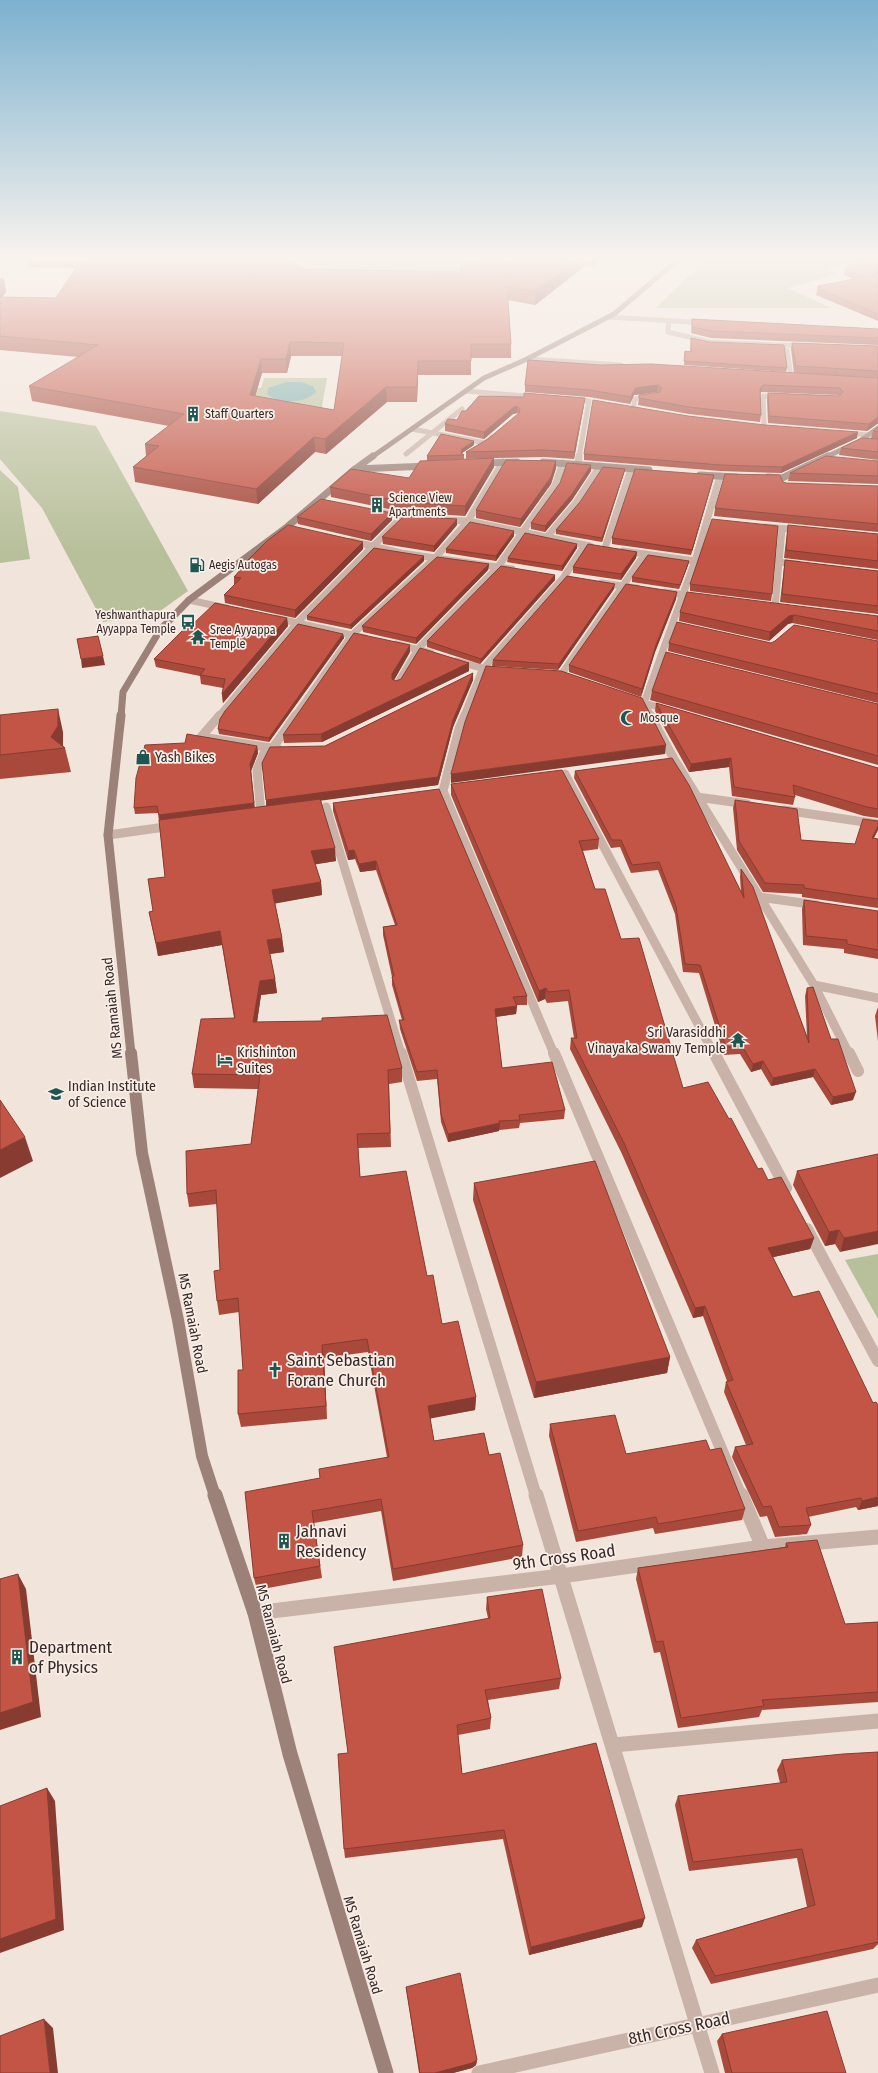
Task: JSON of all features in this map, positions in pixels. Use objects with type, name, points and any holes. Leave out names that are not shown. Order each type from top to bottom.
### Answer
[{"type":"main road","name":"MS Ramaiah Road","points":[[386,2073],[290,1754],[255,1613],[202,1456],[178,1320],[142,1153],[108,835],[123,692],[160,630],[189,600],[290,527],[322,501],[355,469],[484,378],[533,356]]},
{"type":"main road","points":[[759,477],[782,478],[860,441],[877,430]]},
{"type":"main road","points":[[472,464],[523,462]]},
{"type":"main road","points":[[537,462],[657,471]]},
{"type":"main road","points":[[355,469],[433,466]]},
{"type":"main road","points":[[692,474],[743,477]]},
{"type":"street","points":[[788,356],[791,377]]},
{"type":"street","points":[[527,359],[628,366]]},
{"type":"street","points":[[784,377],[799,378]]},
{"type":"street","points":[[466,391],[543,397]]},
{"type":"street","points":[[633,409],[635,399],[657,396]]},
{"type":"street","points":[[764,427],[763,396],[786,397]]},
{"type":"street","points":[[566,399],[596,402]]},
{"type":"street","points":[[578,464],[588,401]]},
{"type":"street","points":[[626,408],[641,410]]},
{"type":"street","points":[[406,454],[462,409]]},
{"type":"street","points":[[756,426],[771,428]]},
{"type":"street","points":[[412,429],[485,443]]},
{"type":"street","points":[[839,432],[869,435]]},
{"type":"street","points":[[478,447],[495,434]]},
{"type":"street","points":[[860,441],[872,442]]},
{"type":"street","points":[[822,458],[836,460]]},
{"type":"street","points":[[261,814],[257,770],[269,748],[352,635],[436,557],[468,521],[503,462]]},
{"type":"street","points":[[397,684],[418,649],[498,567],[555,486],[563,463]]},
{"type":"street","points":[[547,537],[571,512],[587,490],[600,466]]},
{"type":"street","points":[[606,548],[632,469]]},
{"type":"street","points":[[720,476],[711,521],[683,595],[675,625],[664,655],[644,703],[670,760],[697,797],[814,985],[858,1071]]},
{"type":"street","points":[[782,478],[785,486]]},
{"type":"street","points":[[372,511],[402,517],[424,518]]},
{"type":"street","points":[[287,749],[269,748],[202,737],[297,623],[374,547],[402,517]]},
{"type":"street","points":[[439,519],[468,521],[585,545],[695,561]]},
{"type":"street","points":[[759,526],[811,531]]},
{"type":"street","points":[[775,607],[782,529]]},
{"type":"street","points":[[345,540],[401,553],[520,570]]},
{"type":"street","points":[[585,545],[564,577],[482,670],[459,729],[443,791],[763,1547]]},
{"type":"street","points":[[561,676],[644,554]]},
{"type":"street","points":[[778,562],[809,566]]},
{"type":"street","points":[[592,581],[644,589]]},
{"type":"street","points":[[660,592],[706,598]]},
{"type":"street","points":[[189,600],[235,610]]},
{"type":"street","points":[[767,606],[783,608]]},
{"type":"street","points":[[266,616],[374,640]]},
{"type":"street","points":[[389,643],[418,649],[482,670],[498,671]]},
{"type":"street","points":[[468,677],[482,670]]},
{"type":"street","points":[[629,698],[674,712]]},
{"type":"street","points":[[565,774],[792,1200]]},
{"type":"street","points":[[697,797],[752,805]]},
{"type":"street","points":[[326,806],[712,2073]]},
{"type":"street","points":[[776,809],[878,824]]},
{"type":"street","points":[[108,835],[184,825]]},
{"type":"street","points":[[759,897],[826,906]]},
{"type":"street","points":[[814,985],[878,998]]},
{"type":"street","points":[[803,1222],[878,1361]]},
{"type":"street","name":"9th Cross Road","points":[[255,1613],[561,1576],[763,1547],[878,1537]]},
{"type":"street","points":[[613,1745],[878,1721]]},
{"type":"street","name":"8th Cross Road","points":[[479,2073],[878,1985]]},
{"type":"green space","points":[[264,378],[327,378],[321,412],[239,397],[237,388],[261,388]]},
{"type":"green space","points":[[0,411],[96,426],[188,591],[156,614],[103,622],[42,508],[0,459]]},
{"type":"green space","points":[[0,470],[18,487],[30,559],[0,563]]},
{"type":"green space","points":[[878,1254],[878,1319],[845,1260]]},
{"type":"water","points":[[286,382],[301,382],[313,386],[316,392],[299,401],[278,400],[267,394],[268,388]]},
{"type":"building","points":[[80,356],[287,356],[286,359],[261,359],[250,395],[334,410],[342,356],[471,356],[471,361],[418,361],[417,387],[386,387],[325,439],[314,437],[256,489],[133,467],[159,446],[145,444],[184,414],[29,386]]},
{"type":"building","points":[[685,356],[785,356],[787,368],[684,361]]},
{"type":"building","points":[[794,356],[878,356],[878,371],[796,366]]},
{"type":"building","points":[[528,360],[600,365],[651,364],[878,378],[878,417],[869,424],[769,416],[768,393],[839,396],[843,392],[840,388],[763,385],[760,389],[761,415],[689,407],[639,398],[639,395],[660,392],[662,388],[658,385],[635,388],[631,397],[590,390],[525,385]]},
{"type":"building","points":[[524,393],[585,398],[574,452],[544,450],[466,452],[488,439],[519,413],[520,409],[517,406],[484,432],[445,424],[448,419],[457,420],[462,411],[466,411],[479,396],[524,397]]},
{"type":"building","points":[[593,400],[688,416],[765,425],[858,432],[782,467],[721,465],[584,454]]},
{"type":"building","points":[[878,427],[878,432],[873,431]]},
{"type":"building","points":[[441,434],[474,441],[462,449],[461,453],[464,455],[427,456]]},
{"type":"building","points":[[862,438],[878,439],[878,452],[841,448]]},
{"type":"building","points":[[826,456],[878,461],[878,476],[790,473]]},
{"type":"building","points":[[494,458],[465,506],[402,502],[330,487],[351,469],[409,478],[420,461]]},
{"type":"building","points":[[506,460],[556,461],[551,477],[521,519],[476,510]]},
{"type":"building","points":[[567,463],[591,465],[572,494],[545,526],[531,523],[560,483]]},
{"type":"building","points":[[603,467],[625,469],[602,538],[556,530],[580,502]]},
{"type":"building","points":[[635,469],[714,475],[692,550],[612,538]]},
{"type":"building","points":[[725,474],[780,475],[783,482],[786,483],[878,486],[878,524],[715,508]]},
{"type":"building","points":[[321,499],[392,513],[371,534],[297,517]]},
{"type":"building","points":[[404,516],[457,519],[434,546],[382,537]]},
{"type":"building","points":[[712,519],[778,526],[772,594],[690,584]]},
{"type":"building","points":[[470,522],[514,531],[496,556],[446,549]]},
{"type":"building","points":[[288,525],[363,542],[295,610],[224,595],[241,578],[234,577],[242,568],[240,568],[267,541]]},
{"type":"building","points":[[788,525],[878,534],[878,561],[786,550]]},
{"type":"building","points":[[525,533],[577,544],[562,566],[508,558]]},
{"type":"building","points":[[588,544],[637,552],[621,574],[573,567]]},
{"type":"building","points":[[374,548],[424,556],[350,625],[307,616]]},
{"type":"building","points":[[648,555],[689,561],[680,585],[632,577]]},
{"type":"building","points":[[437,557],[489,564],[416,638],[362,626]]},
{"type":"building","points":[[785,560],[878,571],[878,606],[782,594]]},
{"type":"building","points":[[501,566],[555,575],[481,659],[427,641]]},
{"type":"building","points":[[567,576],[615,584],[559,664],[493,660]]},
{"type":"building","points":[[626,584],[677,592],[656,645],[642,689],[569,665]]},
{"type":"building","points":[[687,592],[878,616],[878,631],[794,615],[789,616],[770,632],[680,612]]},
{"type":"building","points":[[215,603],[287,618],[222,694],[225,679],[200,675],[205,669],[154,659],[187,626],[191,626]]},
{"type":"building","points":[[677,622],[771,643],[794,625],[878,641],[878,694],[669,643]]},
{"type":"building","points":[[298,624],[343,634],[269,738],[218,729],[220,719],[225,711]]},
{"type":"building","points":[[354,633],[410,645],[392,674],[392,679],[396,681],[401,679],[420,648],[469,663],[321,734],[283,735]]},
{"type":"building","points":[[98,636],[103,656],[81,659],[77,639]]},
{"type":"building","points":[[666,652],[878,704],[878,756],[652,691]]},
{"type":"building","points":[[486,666],[561,671],[642,698],[666,745],[451,774],[465,722]]},
{"type":"building","points":[[473,673],[453,720],[438,777],[266,800],[262,763],[270,747],[325,746]]},
{"type":"building","points":[[656,703],[878,768],[878,809],[793,785],[795,797],[734,787],[731,758],[691,764]]},
{"type":"building","points":[[58,709],[58,726],[51,737],[65,748],[0,755],[0,715]]},
{"type":"building","points":[[187,734],[257,746],[250,764],[254,803],[159,815],[157,806],[134,808],[136,778],[145,745],[185,743]]},
{"type":"building","points":[[672,758],[689,785],[744,898],[741,869],[753,887],[809,1043],[807,988],[813,987],[831,1039],[838,1039],[856,1092],[833,1097],[815,1069],[773,1078],[763,1061],[753,1064],[742,1046],[726,1047],[700,965],[685,964],[676,906],[659,862],[632,865],[621,840],[612,840],[575,771]]},
{"type":"building","points":[[562,770],[599,839],[579,841],[595,889],[605,889],[621,939],[639,938],[683,1088],[708,1082],[729,1119],[731,1118],[758,1169],[762,1168],[768,1180],[781,1177],[814,1238],[768,1248],[793,1297],[819,1291],[873,1403],[876,1402],[878,1405],[878,1497],[862,1501],[861,1498],[806,1508],[811,1525],[779,1527],[771,1506],[763,1507],[735,1447],[753,1444],[726,1382],[733,1380],[705,1306],[695,1308],[624,1143],[571,1038],[577,1038],[569,990],[548,992],[546,988],[539,991],[451,784]]},
{"type":"building","points":[[439,789],[527,996],[513,997],[517,1006],[495,1009],[502,1068],[552,1062],[565,1110],[519,1115],[520,1120],[499,1121],[500,1123],[448,1134],[441,1114],[437,1070],[417,1072],[399,1020],[404,1020],[392,977],[394,976],[383,927],[397,925],[376,861],[359,864],[354,850],[348,851],[333,803]]},
{"type":"building","points":[[320,799],[335,848],[311,851],[321,882],[272,890],[282,938],[267,940],[275,979],[260,981],[253,1022],[322,1021],[322,1018],[387,1015],[402,1068],[388,1070],[390,1133],[357,1134],[360,1177],[406,1171],[427,1276],[433,1275],[442,1324],[458,1321],[476,1397],[428,1406],[434,1441],[484,1433],[489,1455],[500,1453],[523,1545],[393,1569],[381,1499],[312,1511],[320,1566],[254,1578],[245,1492],[320,1478],[319,1469],[389,1457],[367,1339],[322,1345],[326,1406],[238,1414],[238,1370],[243,1370],[238,1298],[217,1301],[214,1271],[220,1270],[216,1190],[187,1194],[186,1151],[251,1144],[260,1075],[192,1074],[201,1019],[235,1018],[220,931],[156,943],[149,912],[153,911],[148,879],[165,877],[159,820]]},
{"type":"building","points":[[735,800],[797,809],[801,840],[855,844],[863,819],[878,821],[878,826],[872,838],[878,839],[878,899],[804,888],[804,885],[765,883],[739,841]]},
{"type":"building","points":[[804,900],[878,911],[878,950],[847,944],[847,940],[806,936]]},
{"type":"building","points":[[0,1100],[25,1137],[0,1150]]},
{"type":"building","points":[[878,1154],[878,1231],[844,1238],[839,1230],[829,1232],[797,1171]]},
{"type":"building","points":[[595,1161],[670,1357],[536,1382],[474,1183]]},
{"type":"building","points":[[615,1415],[626,1454],[706,1440],[710,1450],[721,1448],[745,1509],[658,1524],[656,1517],[578,1531],[550,1424]]},
{"type":"building","points":[[817,1540],[845,1624],[878,1622],[878,1692],[762,1700],[764,1706],[681,1718],[663,1641],[656,1642],[638,1568],[788,1547],[786,1543]]},
{"type":"building","name":"Department of Physics","points":[[18,1574],[33,1702],[0,1713],[0,1579]]},
{"type":"building","points":[[542,1589],[561,1678],[485,1690],[491,1718],[457,1725],[462,1774],[596,1743],[645,1918],[531,1947],[504,1830],[344,1849],[338,1754],[348,1753],[334,1647],[490,1618],[487,1597]]},
{"type":"building","points":[[878,1752],[878,1942],[715,1976],[696,1940],[815,1905],[802,1849],[693,1862],[678,1796],[787,1782],[782,1760]]},
{"type":"building","points":[[47,1788],[56,1919],[0,1939],[0,1806]]},
{"type":"building","points":[[460,1973],[477,2060],[472,2063],[435,2073],[420,2073],[406,1987]]},
{"type":"building","points":[[827,2011],[846,2073],[732,2073],[722,2034]]},
{"type":"building","points":[[44,2019],[50,2073],[0,2073],[0,2036]]},
{"type":"place","name":"Staff Quarters","points":[[193,414]]},
{"type":"place","name":"Science View Apartments","points":[[377,505]]},
{"type":"place","name":"Aegis Autogas","points":[[197,565]]},
{"type":"place","name":"Yeshwanthapura Ayyappa Temple","points":[[188,622]]},
{"type":"place","name":"Sree Ayyappa Temple","points":[[198,637]]},
{"type":"place","name":"Mosque","points":[[628,718]]},
{"type":"place","name":"Yash Bikes","points":[[143,757]]},
{"type":"place","name":"Sri Varasiddhi Vinayaka Swamy Temple","points":[[738,1040]]},
{"type":"place","name":"Krishinton Suites","points":[[225,1060]]},
{"type":"place","name":"Indian Institute of Science","points":[[56,1094]]},
{"type":"place","name":"Saint Sebastian Forane Church","points":[[275,1370]]},
{"type":"place","name":"Jahnavi Residency","points":[[284,1541]]},
{"type":"place","name":"Department of Physics","points":[[17,1657]]}]
